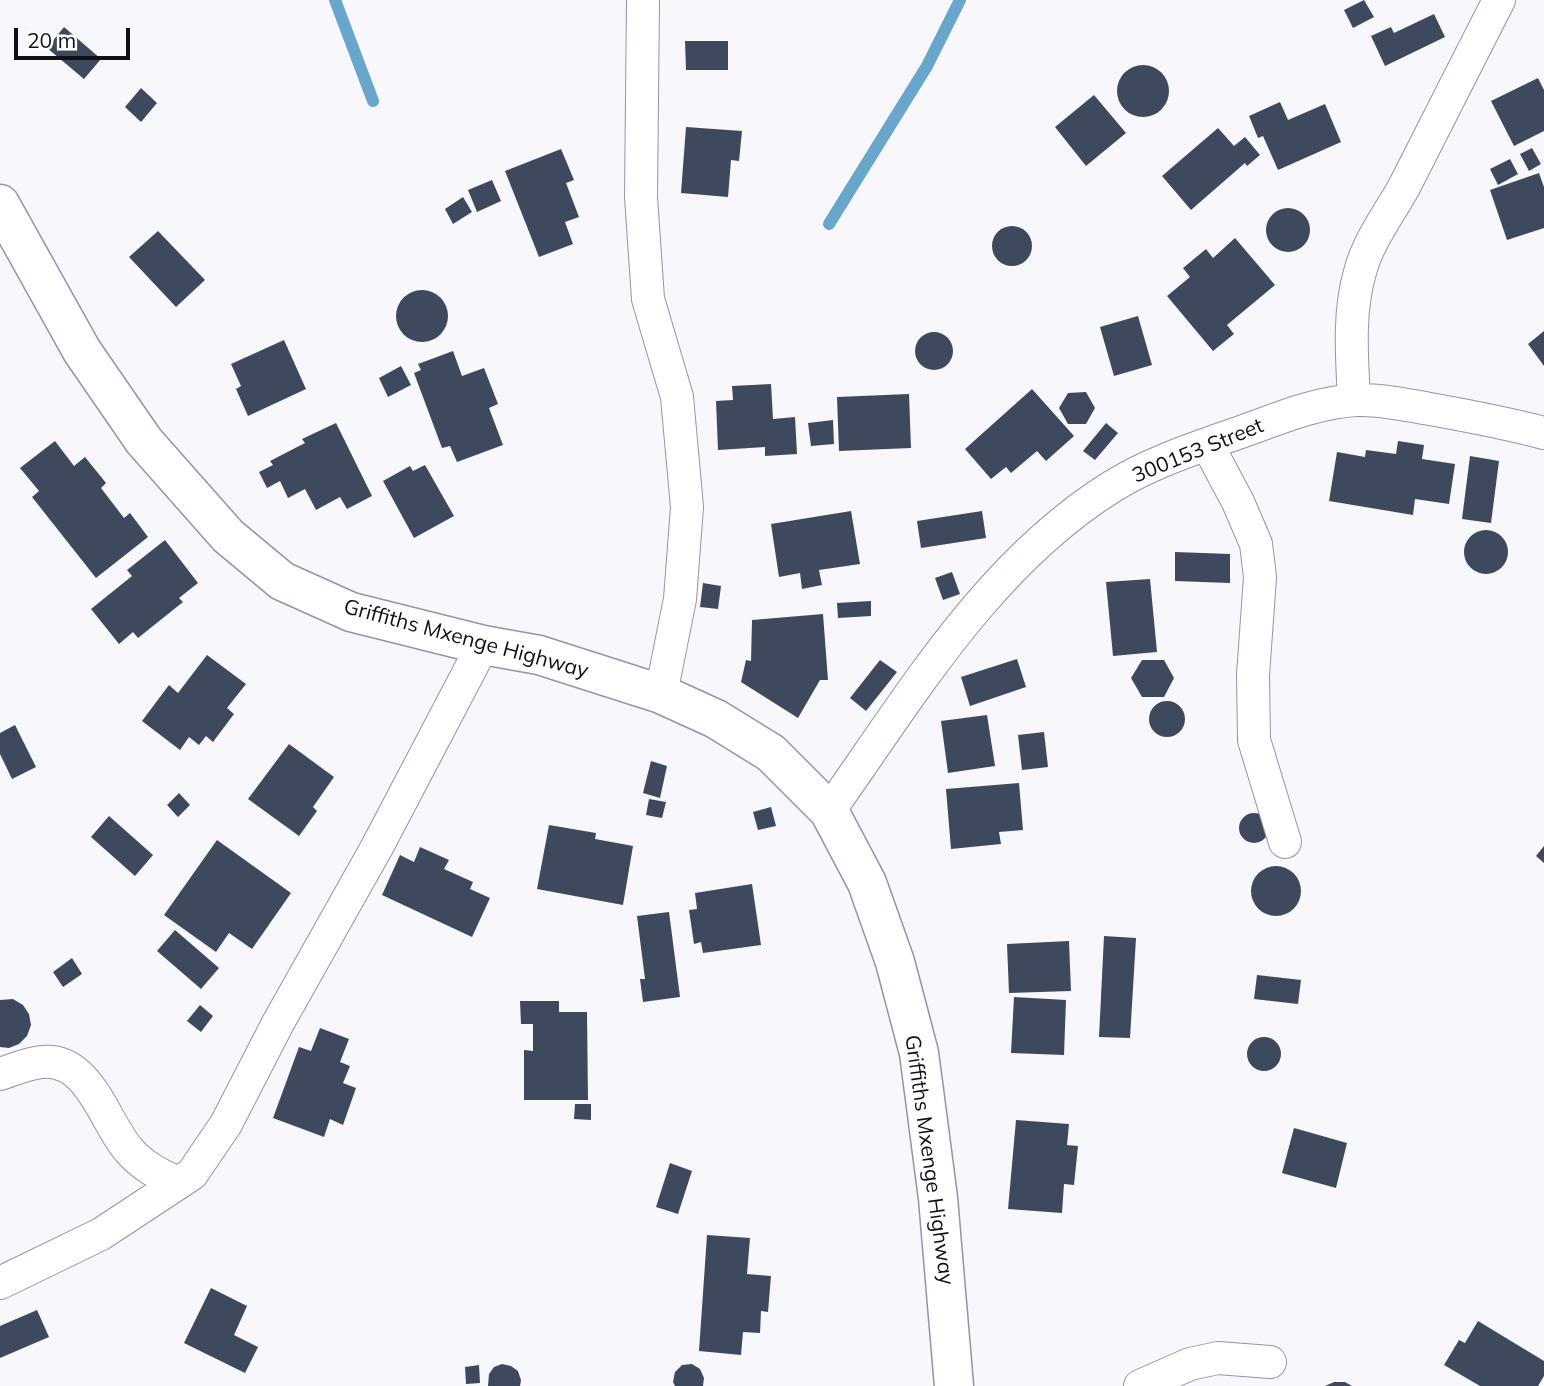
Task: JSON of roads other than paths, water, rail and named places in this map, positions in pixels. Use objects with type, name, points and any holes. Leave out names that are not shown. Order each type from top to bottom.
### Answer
[{"type":"street","points":[[643,0],[641,197],[648,299],[677,397],[687,507],[680,599],[661,694]]},
{"type":"street","points":[[1354,400],[1352,346],[1355,295],[1360,271],[1376,235],[1398,198],[1499,0]]},
{"type":"street","name":"Griffiths Mxenge Highway","points":[[0,204],[82,351],[144,441],[228,536],[282,581],[351,612],[483,645],[539,655],[661,694],[716,719],[771,752],[829,811],[867,883],[895,962],[919,1053],[938,1198],[954,1386]]},
{"type":"street","name":"300153 Street","points":[[829,811],[943,650],[1004,575],[1060,523],[1114,485],[1171,457],[1207,444],[1305,410],[1354,400],[1414,406],[1503,422],[1544,433]]},
{"type":"street","points":[[1207,444],[1238,502],[1256,544],[1260,577],[1253,675],[1254,740],[1285,842]]},
{"type":"street","points":[[0,1283],[101,1234],[191,1174],[226,1124],[483,645]]},
{"type":"street","points":[[0,1074],[42,1062],[63,1065],[88,1085],[129,1151],[155,1173],[176,1182]]},
{"type":"street","points":[[1140,1386],[1190,1364],[1218,1358],[1270,1363]]},
{"type":"waterway","points":[[335,0],[373,101]]},
{"type":"waterway","points":[[829,224],[927,66],[960,0]]}]
